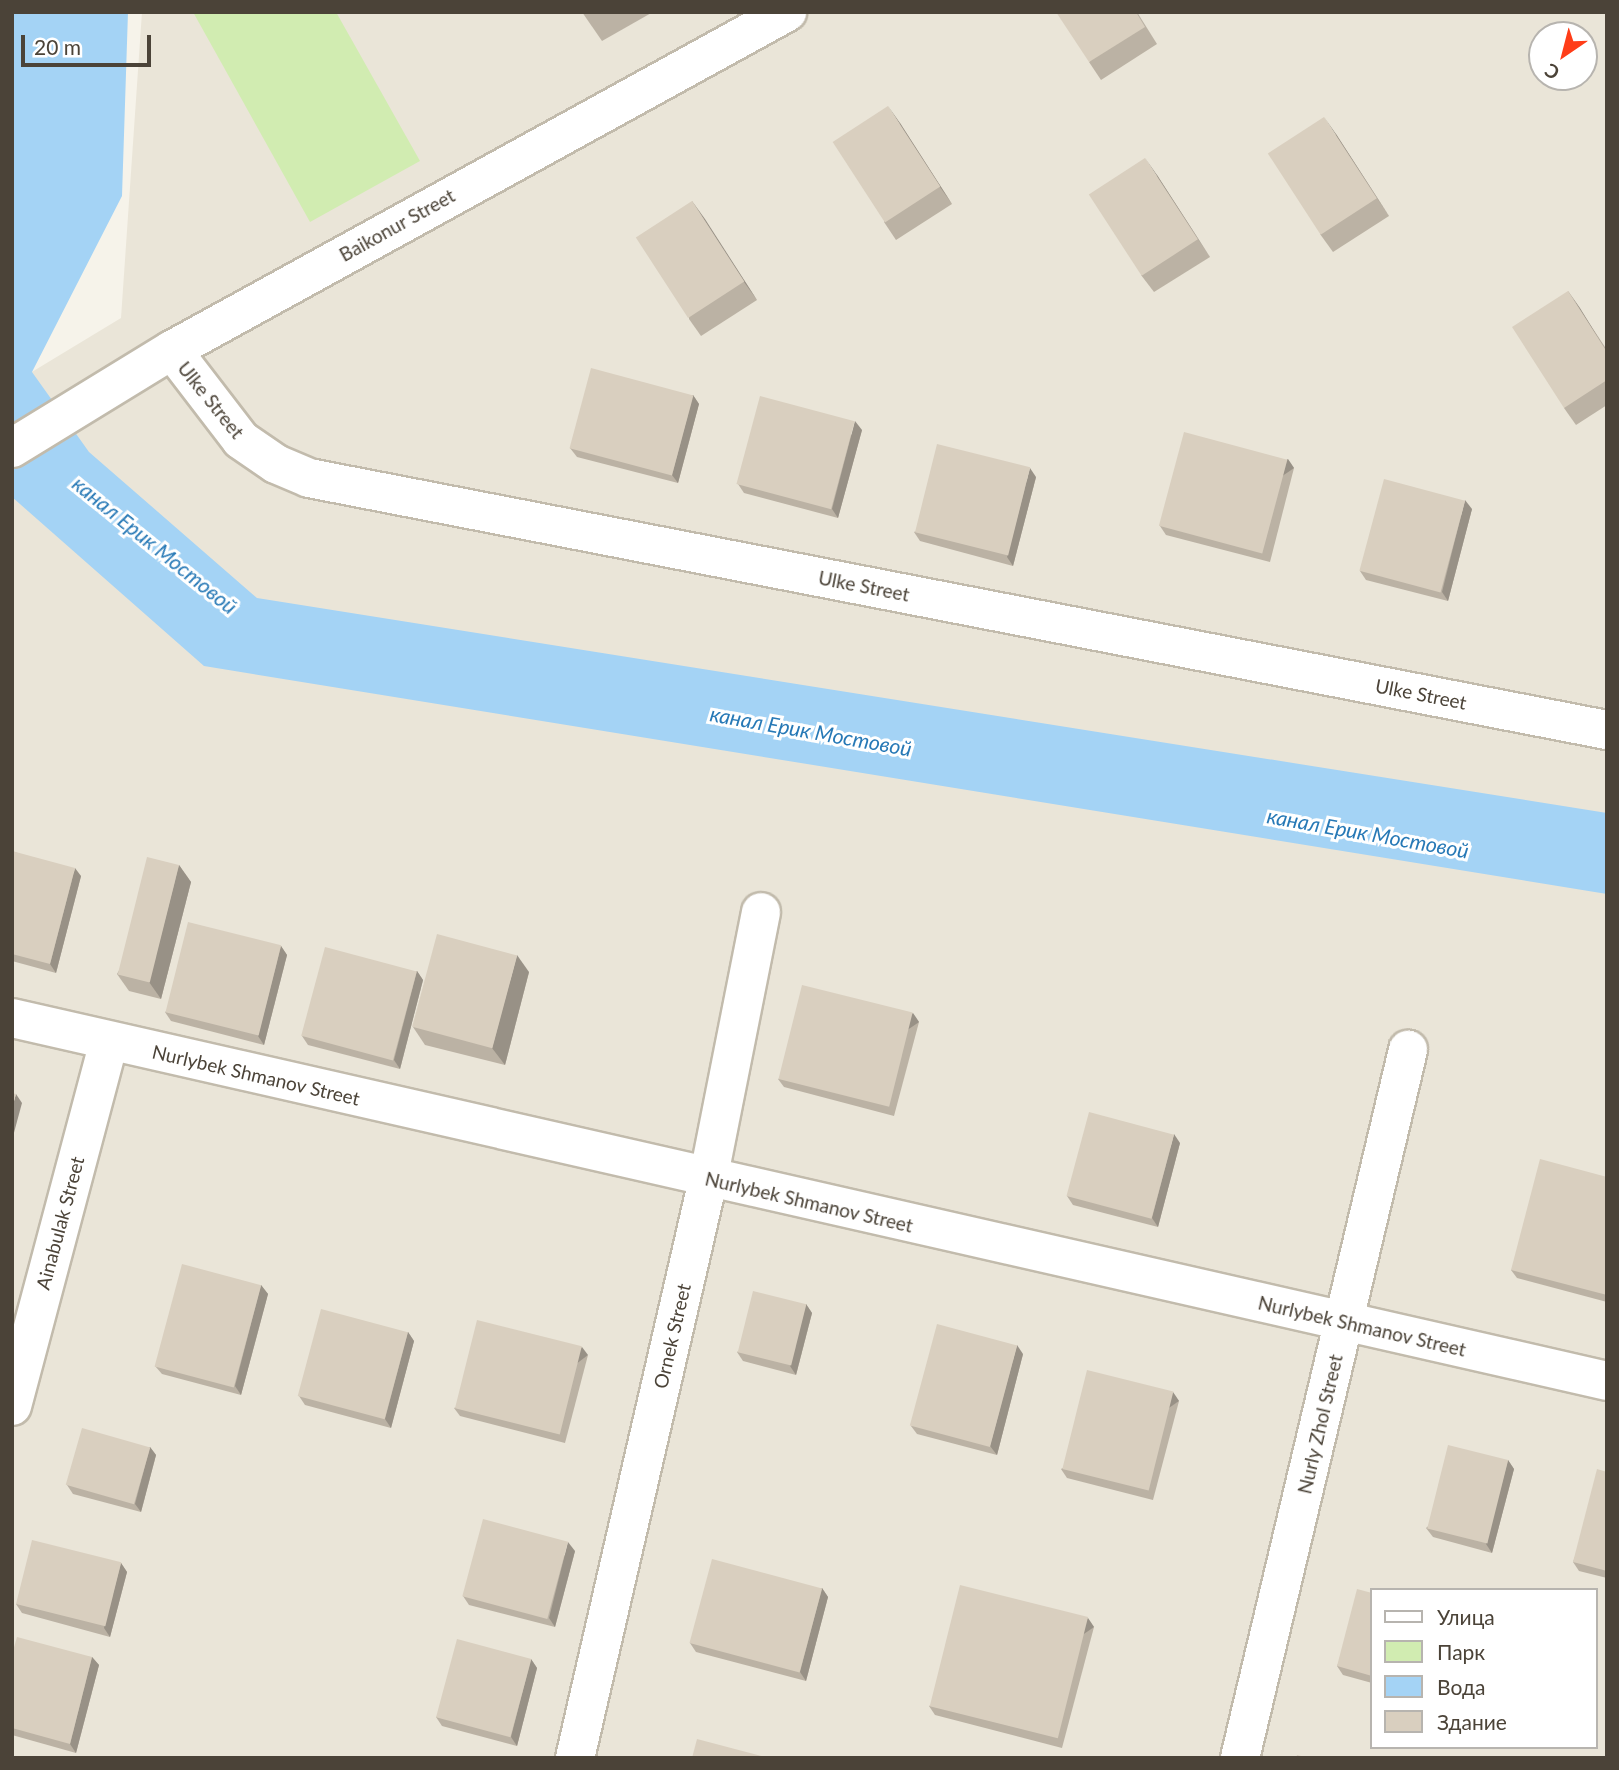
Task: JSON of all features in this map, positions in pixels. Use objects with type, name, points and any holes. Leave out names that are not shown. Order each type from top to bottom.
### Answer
[{"type":"street","name":"Baikonur Street","points":[[12,448],[172,350],[787,12]]},
{"type":"street","name":"Ulke Street","points":[[172,350],[241,440],[276,464],[309,478],[1607,730]]},
{"type":"street","name":"Ornek Street","points":[[575,1758],[708,1180],[761,912]]},
{"type":"street","name":"Nurlybek Shmanov Street","points":[[12,1018],[708,1180],[1607,1381]]},
{"type":"street","name":"Ainabulak Street","points":[[12,1406],[109,1041]]},
{"type":"street","name":"Nurly Zhol Street","points":[[1240,1758],[1408,1050]]},
{"type":"shaded area","points":[[142,12],[1607,12],[1607,1758],[12,1758],[12,384],[121,318]]},
{"type":"green space","points":[[193,12],[336,12],[420,161],[310,222]]},
{"type":"water","name":"канал Ерик Мостовой","points":[[12,12],[128,12],[122,196],[32,372],[89,452],[257,598],[1607,813],[1607,894],[204,666],[12,497]]},
{"type":"building","points":[[1056,12],[1136,12],[1145,27],[1089,62]]},
{"type":"building","points":[[888,106],[940,187],[885,222],[833,142]]},
{"type":"building","points":[[1324,117],[1377,198],[1321,235],[1268,153]]},
{"type":"building","points":[[1145,158],[1198,239],[1142,276],[1089,194]]},
{"type":"building","points":[[692,201],[744,282],[688,318],[636,237]]},
{"type":"building","points":[[1568,291],[1607,352],[1607,380],[1564,408],[1512,327]]},
{"type":"building","points":[[591,368],[693,395],[672,476],[570,448]]},
{"type":"building","points":[[760,396],[855,421],[831,509],[736,484]]},
{"type":"building","points":[[1184,432],[1287,460],[1262,553],[1159,526]]},
{"type":"building","points":[[937,444],[1030,467],[1008,556],[915,532]]},
{"type":"building","points":[[1384,479],[1465,501],[1441,593],[1359,571]]},
{"type":"building","points":[[12,851],[75,868],[50,964],[12,954]]},
{"type":"building","points":[[147,857],[179,865],[150,982],[118,974]]},
{"type":"building","points":[[188,922],[281,945],[259,1035],[166,1012]]},
{"type":"building","points":[[437,934],[517,955],[492,1048],[412,1027]]},
{"type":"building","points":[[325,947],[417,972],[393,1060],[301,1036]]},
{"type":"building","points":[[802,985],[913,1013],[889,1107],[779,1079]]},
{"type":"building","points":[[1089,1112],[1174,1135],[1151,1219],[1066,1196]]},
{"type":"building","points":[[1540,1159],[1607,1177],[1607,1295],[1511,1270]]},
{"type":"building","points":[[182,1264],[261,1285],[234,1388],[155,1366]]},
{"type":"building","points":[[753,1291],[806,1304],[791,1365],[738,1352]]},
{"type":"building","points":[[321,1309],[408,1332],[385,1419],[298,1396]]},
{"type":"building","points":[[477,1320],[582,1346],[560,1434],[455,1408]]},
{"type":"building","points":[[937,1324],[1017,1345],[990,1447],[910,1425]]},
{"type":"building","points":[[1087,1370],[1173,1392],[1149,1491],[1062,1469]]},
{"type":"building","points":[[82,1428],[150,1448],[134,1504],[66,1485]]},
{"type":"building","points":[[1448,1445],[1508,1460],[1487,1543],[1427,1528]]},
{"type":"building","points":[[1597,1469],[1607,1472],[1607,1571],[1573,1562]]},
{"type":"building","points":[[483,1519],[568,1542],[547,1619],[462,1596]]},
{"type":"building","points":[[32,1540],[121,1562],[105,1626],[16,1604]]},
{"type":"building","points":[[712,1559],[822,1589],[800,1673],[689,1643]]},
{"type":"building","points":[[960,1585],[1088,1617],[1058,1738],[930,1706]]},
{"type":"building","points":[[1357,1589],[1370,1592],[1370,1675],[1337,1666]]},
{"type":"building","points":[[17,1637],[92,1657],[70,1744],[12,1728],[12,1654]]},
{"type":"building","points":[[457,1639],[531,1659],[510,1737],[436,1717]]},
{"type":"building","points":[[697,1739],[769,1758],[692,1758]]}]
